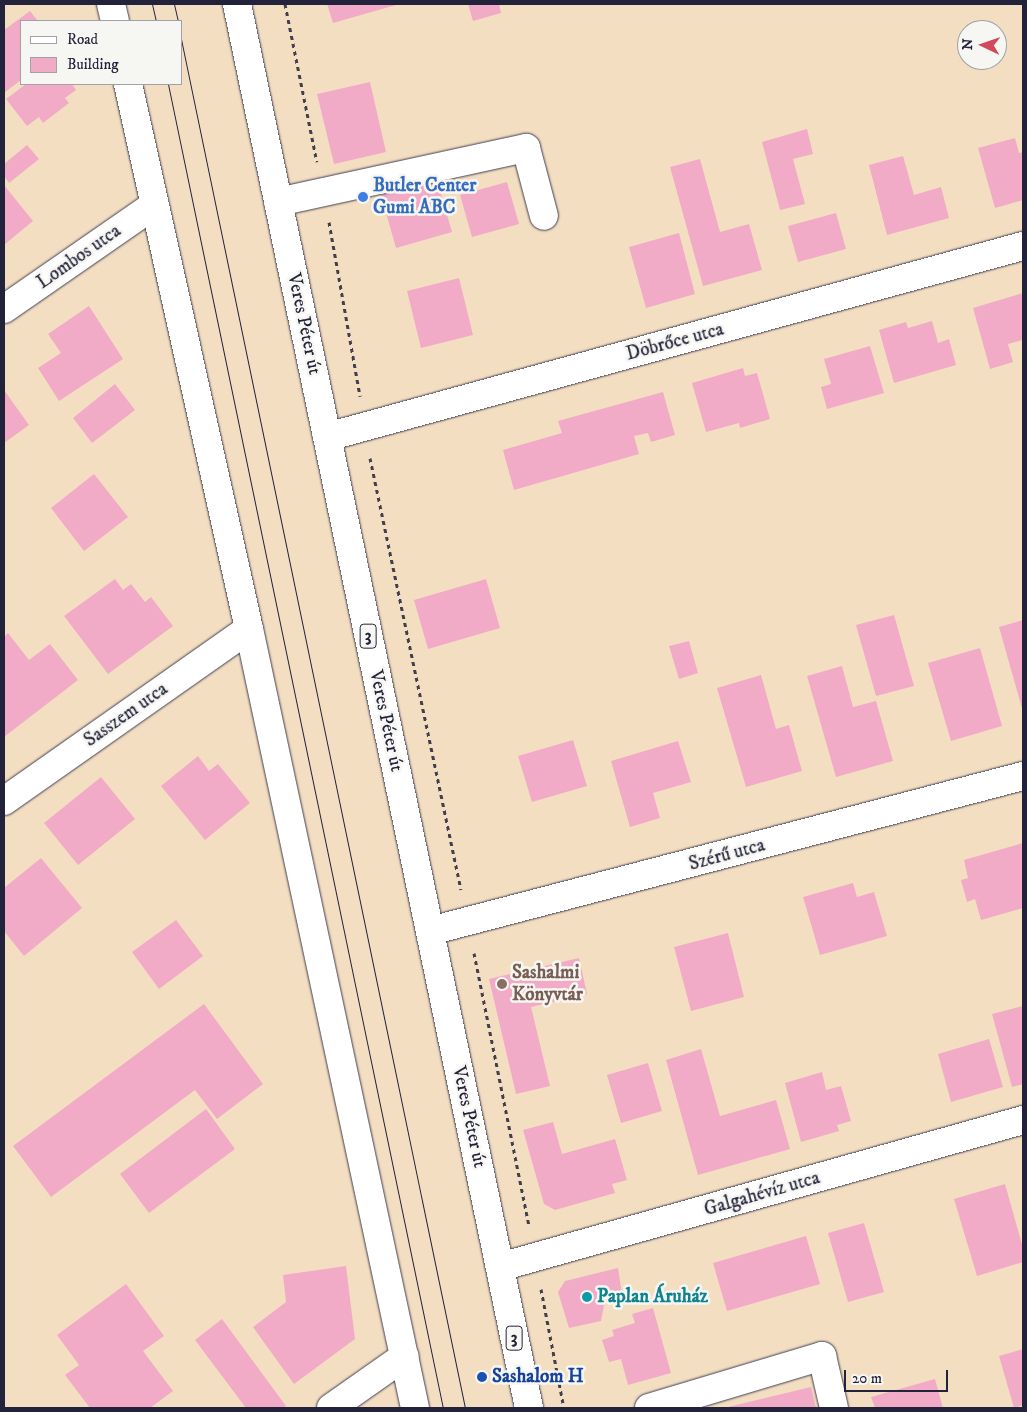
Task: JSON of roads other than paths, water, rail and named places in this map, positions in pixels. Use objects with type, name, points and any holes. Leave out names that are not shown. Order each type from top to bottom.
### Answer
[{"type":"street","points":[[111,4],[114,20]]},
{"type":"street","name":"Veres Péter út","points":[[237,4],[529,1408]]},
{"type":"street","points":[[128,85],[249,629],[415,1408]]},
{"type":"street","points":[[278,202],[526,148],[544,216]]},
{"type":"street","name":"Lombos utca","points":[[4,309],[154,204]]},
{"type":"street","name":"Döbrőce utca","points":[[327,437],[1023,246]]},
{"type":"street","name":"Sasszem utca","points":[[4,801],[249,629]]},
{"type":"street","name":"Szérű utca","points":[[430,931],[1023,776]]},
{"type":"street","name":"Galgahévíz utca","points":[[500,1267],[1023,1120]]},
{"type":"street","points":[[331,1408],[405,1356]]},
{"type":"street","points":[[649,1408],[822,1356],[834,1408]]},
{"type":"tram line","points":[[152,4],[156,20]]},
{"type":"tram line","points":[[174,4],[178,20]]},
{"type":"tram line","points":[[182,44],[465,1408]]},
{"type":"tram line","points":[[168,85],[443,1408]]},
{"type":"place","name":"Butler Center Gumi ABC","points":[[363,197]]},
{"type":"place","name":"Sashalmi Könyvtár","points":[[502,984]]},
{"type":"place","name":"Paplan Áruház","points":[[587,1297]]},
{"type":"place","name":"Sashalom H","points":[[482,1377]]}]
